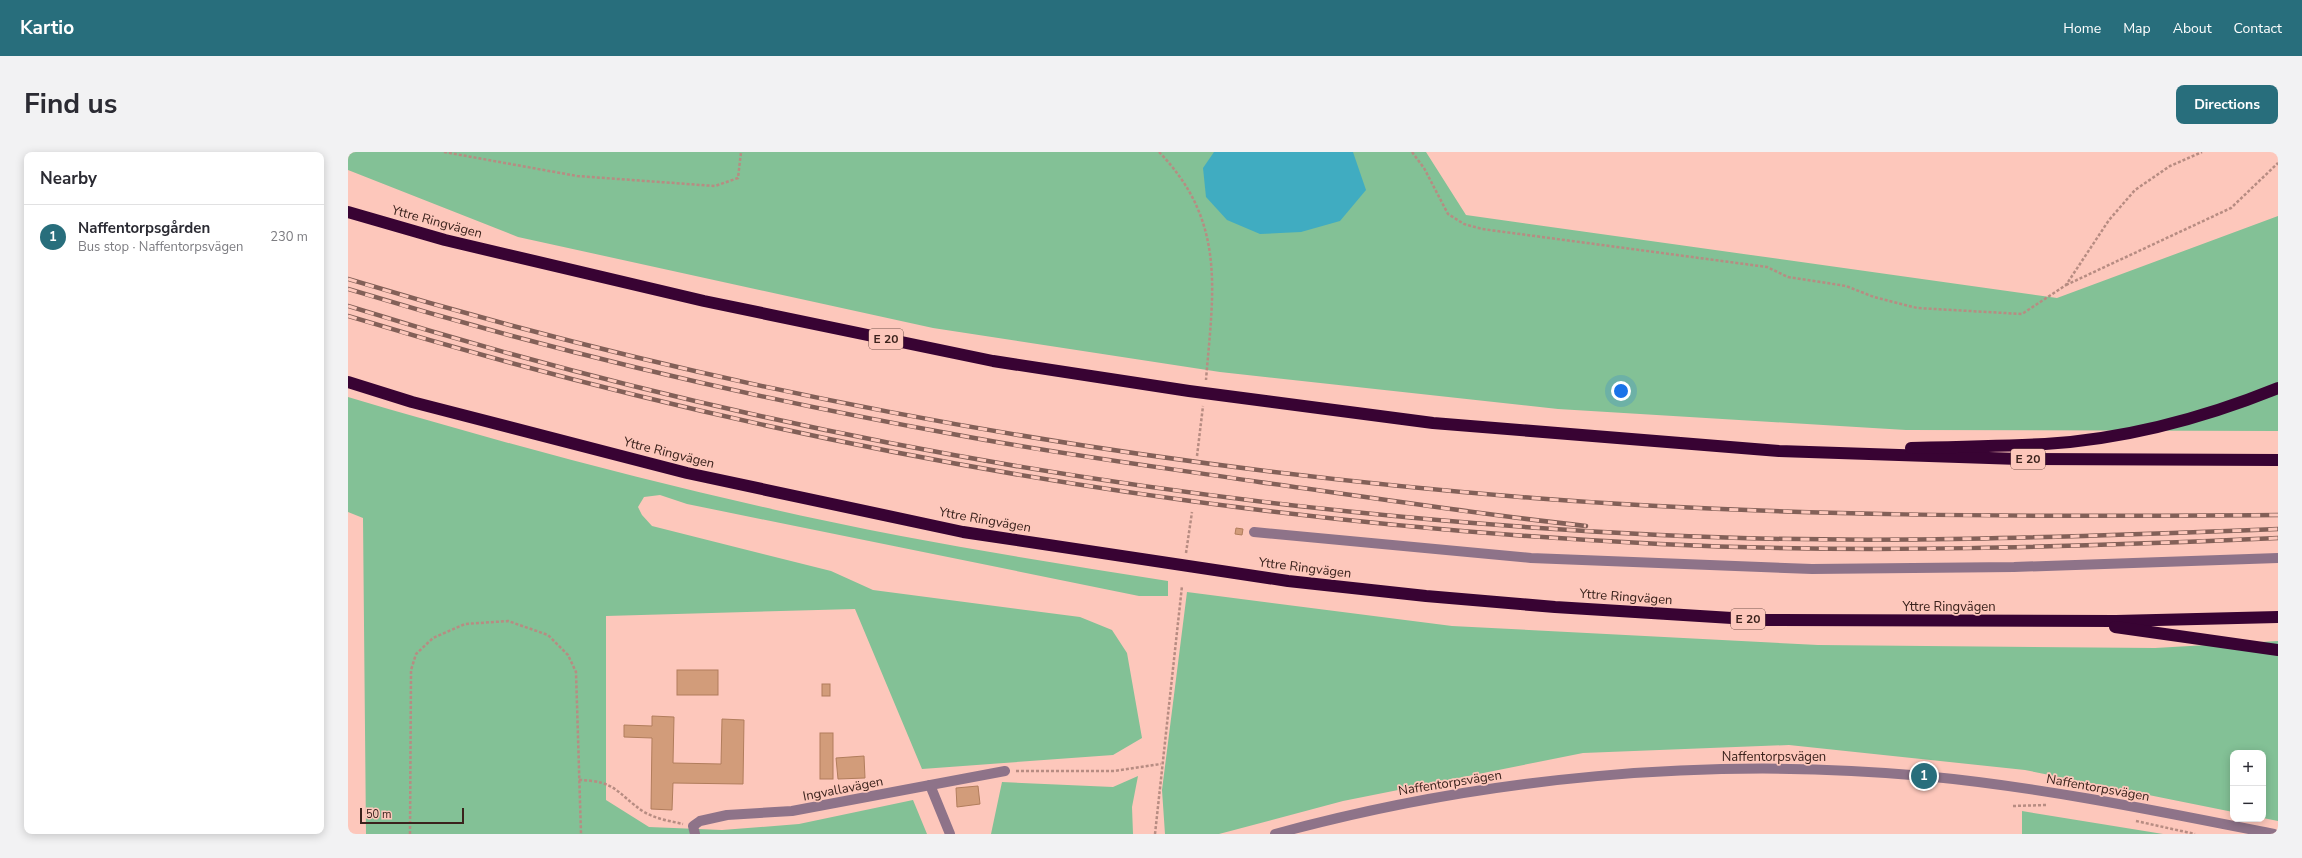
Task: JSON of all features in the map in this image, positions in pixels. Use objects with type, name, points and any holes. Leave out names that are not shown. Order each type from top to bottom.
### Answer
[{"type":"highway","name":"Yttre Ringvägen","points":[[348,212],[445,240],[704,301],[994,362],[1197,392],[1433,423],[1779,451],[2019,459],[2278,460]]},
{"type":"highway","name":"Yttre Ringvägen","points":[[348,382],[412,402],[687,473],[956,531],[1288,581],[1517,604],[1764,620],[2070,621],[2278,617]]},
{"type":"highway","points":[[1779,451],[2046,444],[2102,437],[2174,423],[2224,409],[2278,388]]},
{"type":"highway","points":[[2070,621],[2278,650]]},
{"type":"street","points":[[1254,532],[1531,558],[1812,569],[2006,568],[2278,558]]},
{"type":"street","name":"Naffentorpsvägen","points":[[1275,834],[1381,807],[1550,781],[1697,771],[1774,769],[1835,770],[1924,776],[2013,787],[2100,800],[2274,834]]},
{"type":"street","name":"Ingvallavägen","points":[[694,830],[700,821],[727,815],[792,812],[1005,770]]},
{"type":"street","points":[[930,785],[950,834]]},
{"type":"path","points":[[444,152],[577,176],[715,186],[738,178],[742,152]]},
{"type":"path","points":[[1159,152],[1189,188],[1200,212],[1207,237],[1213,273],[1206,380]]},
{"type":"path","points":[[1412,152],[1424,168],[1448,214],[1464,224],[1482,229],[1767,267],[1788,277],[1846,286],[1874,297],[1917,308],[2022,314],[2066,286],[2231,208],[2278,163]]},
{"type":"path","points":[[2066,286],[2109,220],[2135,190],[2170,166],[2202,152]]},
{"type":"path","points":[[1197,456],[1203,406]]},
{"type":"path","points":[[1185,557],[1192,512]]},
{"type":"path","points":[[1155,834],[1182,586]]},
{"type":"path","points":[[410,834],[411,670],[416,654],[433,638],[465,624],[508,621],[548,635],[568,655],[576,672],[581,834]]},
{"type":"path","points":[[1005,770],[1114,770],[1162,764]]},
{"type":"path","points":[[579,780],[592,780],[612,785],[645,812],[663,820],[694,830]]},
{"type":"path","points":[[2013,806],[2047,805]]},
{"type":"path","points":[[2131,820],[2195,834]]},
{"type":"green space","points":[[348,152],[1426,152],[1466,215],[2057,298],[2278,216],[2278,431],[1906,430],[1558,409],[1220,372],[933,328],[518,237],[348,170]]},
{"type":"green space","points":[[348,397],[554,455],[761,507],[934,542],[1034,560],[1168,581],[1168,596],[1139,596],[687,504],[660,495],[644,497],[638,507],[642,515],[652,526],[831,571],[873,590],[1080,617],[1112,630],[1127,653],[1142,738],[1113,755],[922,769],[855,609],[606,616],[606,800],[649,827],[722,830],[799,824],[913,800],[927,834],[366,834],[363,518],[348,512]]},
{"type":"green space","points":[[1187,592],[1452,626],[1818,645],[2155,648],[2278,641],[2278,821],[2266,819],[2266,750],[2230,750],[2230,811],[2025,770],[1789,745],[1583,753],[1343,801],[1219,834],[1165,834],[1162,790]]},
{"type":"green space","points":[[1138,776],[1132,807],[1133,834],[991,834],[1002,782],[1113,787]]},
{"type":"green space","points":[[2022,811],[2163,834],[2022,834]]},
{"type":"water","points":[[1214,152],[1353,152],[1366,190],[1340,221],[1301,232],[1260,234],[1227,220],[1206,197],[1203,168]]},
{"type":"building","points":[[1236,528],[1243,529],[1242,535],[1235,534]]},
{"type":"building","points":[[677,670],[718,670],[718,695],[677,695]]},
{"type":"building","points":[[822,684],[830,684],[830,696],[822,696]]},
{"type":"building","points":[[652,716],[674,717],[673,763],[721,764],[722,719],[744,720],[743,784],[673,783],[672,810],[651,809],[652,738],[624,737],[624,725],[652,726]]},
{"type":"building","points":[[820,733],[833,733],[833,779],[820,779]]},
{"type":"building","points":[[864,756],[865,778],[838,779],[836,758]]},
{"type":"building","points":[[978,786],[980,804],[957,807],[956,788]]},
{"type":"railway","points":[[348,279],[493,321],[639,358],[787,391],[934,420],[1083,445],[1233,467],[1382,484],[1533,498],[1719,509],[1998,516],[2278,515]]},
{"type":"railway","points":[[348,289],[499,332],[651,371],[727,389],[881,421],[996,442],[1108,460],[1422,505],[1586,526]]},
{"type":"railway","points":[[348,306],[508,353],[670,395],[833,431],[996,462],[1161,488],[1327,509],[1493,525],[1737,538],[1892,540],[1969,539],[2278,529]]},
{"type":"railway","points":[[348,316],[509,362],[670,404],[833,440],[997,471],[1161,497],[1327,518],[1493,534],[1660,544],[1814,549],[1969,548],[2278,538]]},
{"type":"place","name":"Naffentorpsgården","points":[[1924,776]]}]
